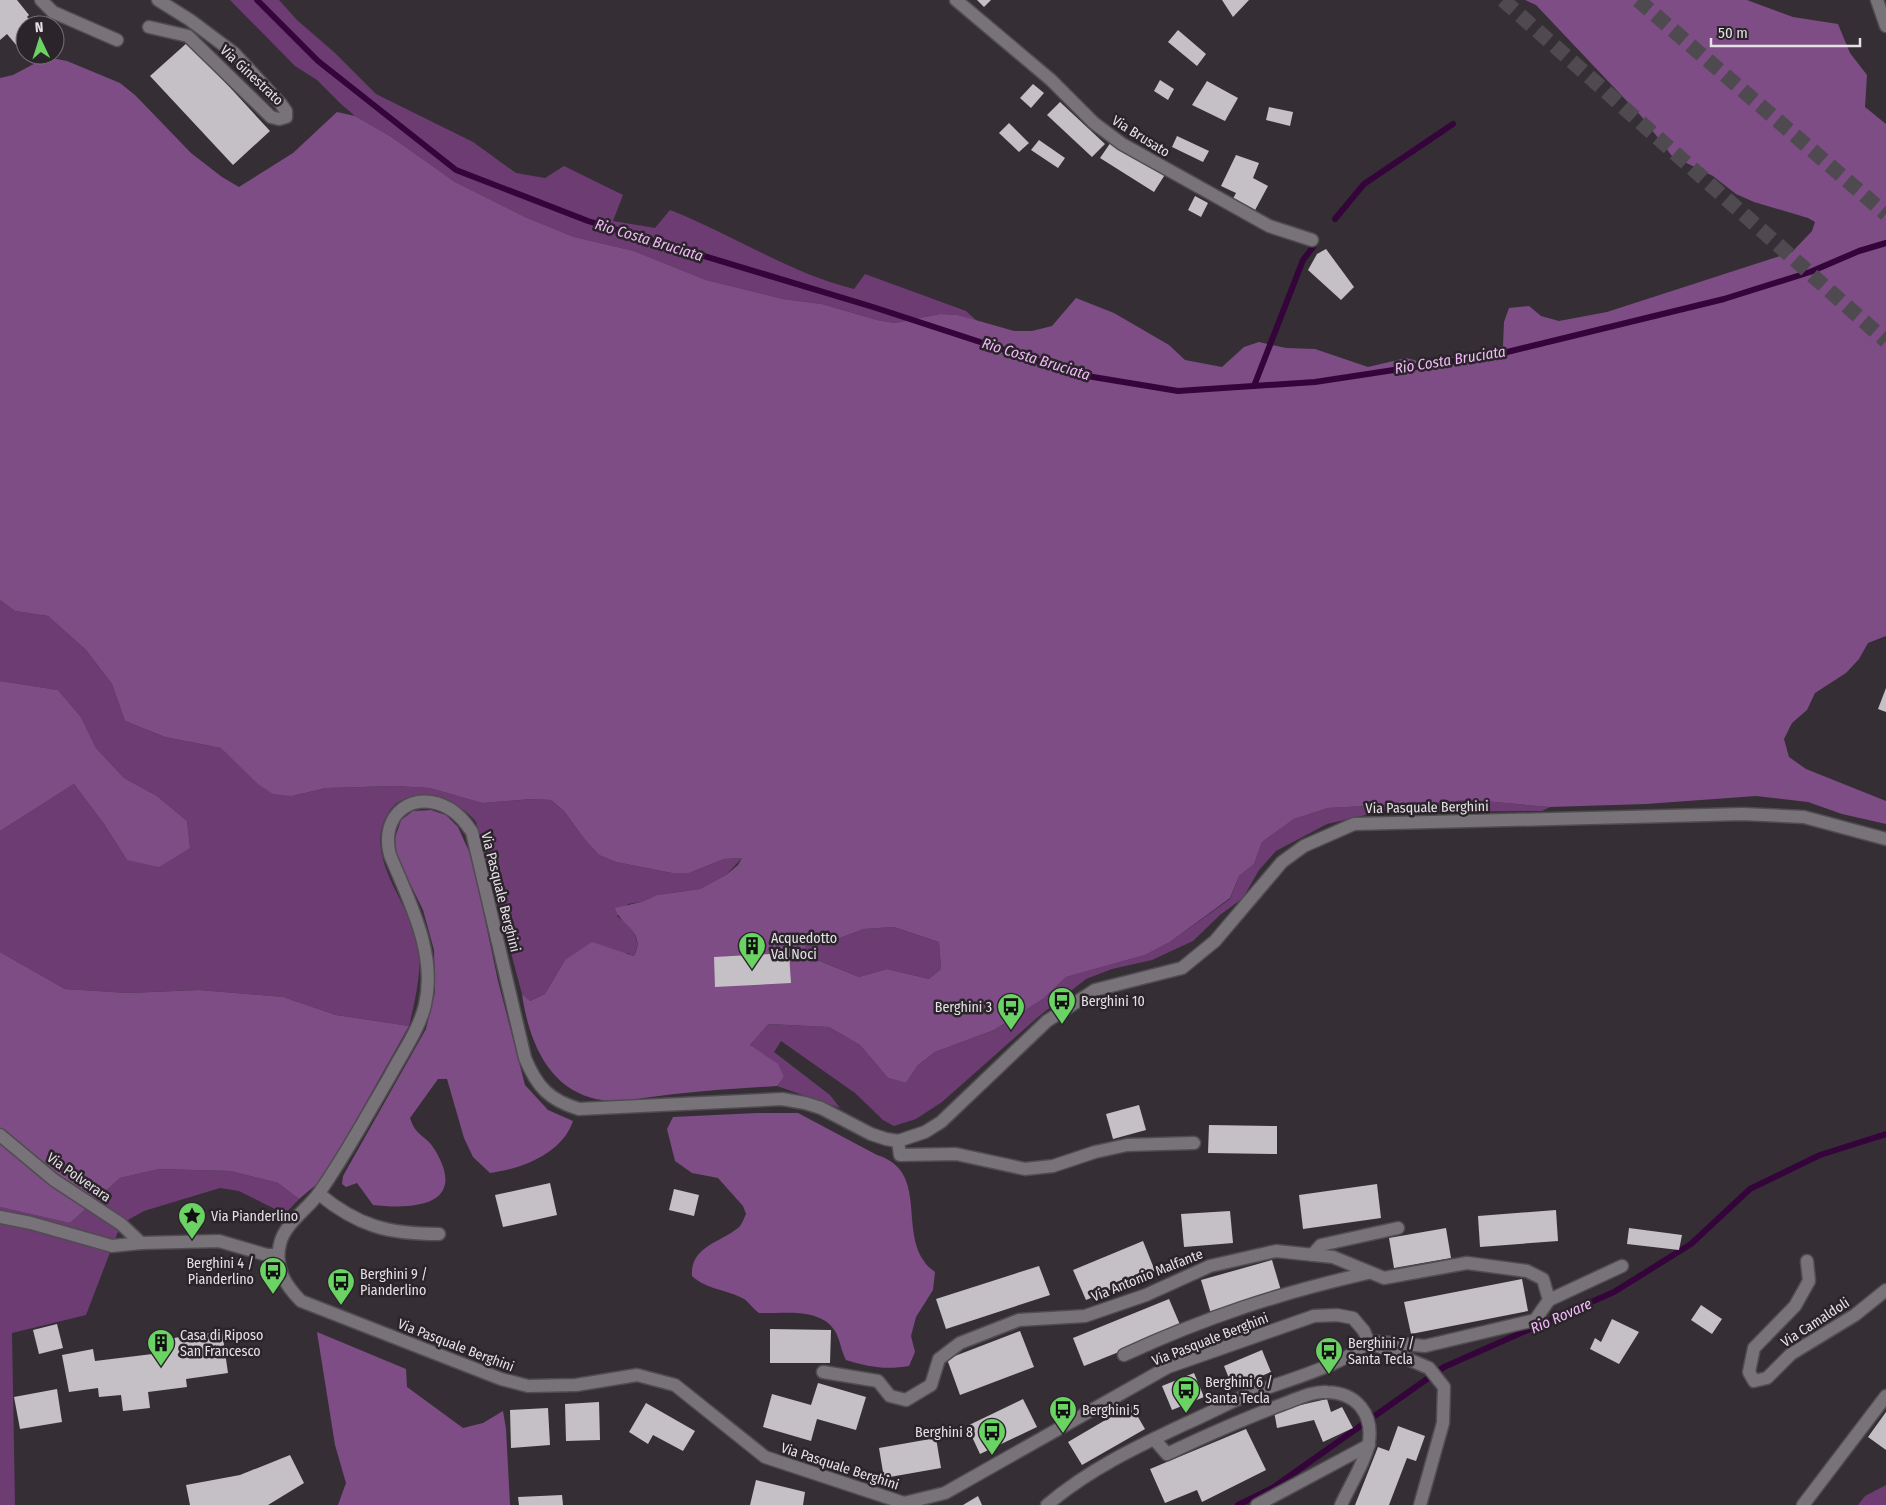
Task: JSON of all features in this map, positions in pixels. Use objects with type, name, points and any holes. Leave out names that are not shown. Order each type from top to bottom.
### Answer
[{"type":"street","points":[[40,0],[54,12],[117,40]]},
{"type":"street","name":"Via Ginestrato","points":[[149,27],[188,36],[271,117],[279,119],[286,117],[286,111],[281,104],[234,53],[190,20],[158,0]]},
{"type":"street","name":"Via Brusato","points":[[956,0],[1051,80],[1094,123],[1122,144],[1269,226],[1312,240]]},
{"type":"street","points":[[1877,0],[1886,26]]},
{"type":"street","name":"Via Pasquale Berghini","points":[[1368,1342],[1364,1331],[1353,1318],[1337,1315],[1314,1316],[1168,1368],[945,1493],[904,1503],[765,1457],[675,1385],[637,1375],[576,1385],[528,1386],[501,1380],[301,1301],[287,1287],[280,1272],[278,1255],[280,1241],[287,1230],[319,1194],[368,1114],[414,1033],[425,1003],[424,942],[387,843],[389,826],[396,814],[408,805],[422,802],[437,804],[451,810],[463,820],[472,832],[525,1058],[538,1085],[559,1103],[579,1110],[782,1099],[821,1108],[871,1134],[898,1141],[913,1138],[941,1122],[1047,1021],[1095,990],[1182,968],[1215,941],[1282,862],[1304,846],[1354,824],[1743,814],[1804,817],[1886,838]]},
{"type":"street","name":"Via Polverara","points":[[0,1135],[54,1180],[121,1224],[142,1243]]},
{"type":"street","points":[[898,1141],[900,1155],[956,1154],[1025,1169],[1053,1166],[1095,1152],[1127,1145],[1194,1143]]},
{"type":"street","points":[[319,1194],[337,1209],[375,1228],[415,1234],[439,1234]]},
{"type":"street","points":[[0,1217],[31,1223],[112,1246],[142,1243],[219,1241],[267,1255],[278,1255]]},
{"type":"street","points":[[1312,1255],[1322,1245],[1398,1228]]},
{"type":"street","name":"Via Antonio Malfante","points":[[823,1372],[878,1381],[890,1396],[906,1400],[931,1385],[939,1359],[960,1343],[1019,1320],[1085,1316],[1146,1295],[1210,1266],[1276,1251],[1333,1258],[1384,1278],[1467,1264],[1527,1270],[1543,1279],[1549,1300]]},
{"type":"street","name":"Via Camaldoli","points":[[1807,1261],[1809,1281],[1796,1306],[1754,1348],[1749,1372],[1754,1381],[1767,1378],[1792,1354],[1855,1315],[1886,1290]]},
{"type":"street","points":[[1368,1342],[1425,1346],[1535,1320],[1549,1300],[1622,1266]]},
{"type":"street","name":"Via Antonio Malfante","points":[[1124,1355],[1210,1317],[1303,1288],[1368,1273]]},
{"type":"street","points":[[1047,1505],[1080,1478],[1154,1438],[1246,1396],[1362,1350],[1368,1342]]},
{"type":"street","points":[[1368,1342],[1429,1368],[1444,1387],[1443,1423],[1420,1505]]},
{"type":"street","points":[[1154,1438],[1167,1454],[1234,1422],[1311,1394],[1328,1392],[1346,1396],[1363,1408],[1371,1424],[1369,1445],[1341,1505]]},
{"type":"street","points":[[1803,1505],[1886,1396]]},
{"type":"street","points":[[1257,1505],[1369,1445]]},
{"type":"shaded area","points":[[230,0],[279,0],[297,20],[335,53],[376,94],[473,142],[516,173],[545,178],[564,166],[623,195],[613,221],[655,228],[670,210],[784,263],[830,282],[854,289],[865,274],[966,311],[977,321],[958,315],[940,314],[895,323],[877,320],[822,304],[783,299],[706,280],[634,251],[574,237],[525,217],[455,182],[390,136],[355,116],[317,80],[295,66]]},
{"type":"shaded area","points":[[1525,0],[1747,0],[1793,17],[1838,24],[1850,53],[1867,75],[1865,107],[1886,124],[1886,636],[1868,643],[1859,659],[1846,673],[1815,693],[1807,710],[1792,723],[1784,739],[1789,757],[1806,769],[1886,801],[1886,824],[1842,814],[1808,802],[1756,796],[1646,804],[1550,807],[1473,800],[1328,808],[1294,819],[1262,842],[1254,864],[1239,876],[1230,898],[1170,942],[1145,955],[1066,977],[1043,999],[994,1030],[935,1052],[918,1065],[906,1083],[888,1078],[860,1045],[829,1027],[768,1024],[750,1045],[778,1064],[784,1077],[777,1086],[701,1091],[612,1101],[601,1100],[576,1092],[562,1082],[551,1070],[534,1042],[522,994],[530,1001],[545,994],[565,960],[592,942],[634,956],[637,940],[615,908],[641,902],[657,895],[700,889],[726,875],[738,865],[742,858],[724,859],[689,873],[672,873],[616,862],[599,855],[564,811],[551,800],[532,799],[482,803],[430,788],[395,786],[326,788],[292,796],[273,794],[258,784],[221,748],[165,737],[125,721],[112,684],[86,650],[48,616],[15,611],[0,600],[0,78],[13,75],[32,65],[65,65],[65,61],[67,61],[120,83],[135,95],[191,153],[222,177],[239,187],[293,153],[337,112],[355,116],[390,136],[455,182],[525,217],[574,237],[634,251],[706,280],[783,299],[822,304],[877,320],[895,323],[940,314],[958,315],[1014,331],[1032,331],[1052,326],[1076,298],[1114,313],[1169,345],[1185,360],[1222,367],[1244,347],[1259,342],[1286,348],[1315,349],[1368,367],[1406,358],[1426,363],[1503,346],[1504,322],[1509,308],[1529,306],[1541,316],[1559,321],[1607,312],[1792,252],[1812,231],[1815,222],[1808,218],[1754,202],[1736,194],[1713,176],[1672,156],[1641,116],[1536,5]],"holes":[[[894,927],[939,942],[941,969],[929,979],[887,969],[859,977],[817,960],[806,952],[804,941],[815,938],[837,939],[864,929]]]},
{"type":"shaded area","points":[[0,600],[15,611],[48,616],[86,650],[112,684],[125,721],[165,737],[221,748],[292,796],[326,788],[395,786],[430,788],[482,803],[533,799],[551,800],[564,811],[599,855],[616,862],[672,873],[689,873],[724,859],[742,858],[726,875],[700,889],[657,895],[641,902],[628,904],[617,916],[634,933],[637,944],[634,956],[627,953],[565,960],[545,994],[530,1001],[522,994],[476,822],[459,807],[445,801],[431,798],[405,799],[393,806],[386,817],[381,832],[381,847],[384,863],[412,925],[419,949],[418,982],[409,1026],[336,1015],[283,997],[199,990],[128,993],[65,989],[0,952],[0,831],[74,784],[104,824],[127,860],[190,848],[187,821],[157,796],[124,778],[96,748],[81,717],[58,690],[0,681]]},
{"type":"shaded area","points":[[0,681],[58,690],[81,717],[96,748],[124,778],[157,796],[187,821],[190,848],[159,867],[127,860],[104,824],[74,784],[0,831]]},
{"type":"shaded area","points":[[1473,800],[1550,807],[1542,811],[1379,812],[1327,824],[1276,851],[1259,870],[1243,898],[1220,915],[1193,941],[1152,960],[1112,969],[1086,979],[1038,1017],[942,1102],[916,1119],[894,1126],[883,1120],[855,1093],[781,1041],[774,1052],[830,1095],[840,1108],[777,1086],[784,1077],[750,1045],[767,1024],[829,1027],[860,1045],[888,1078],[906,1083],[918,1065],[935,1052],[994,1030],[1043,999],[1066,977],[1145,955],[1170,942],[1230,899],[1239,876],[1254,864],[1262,842],[1294,819],[1328,808]]},
{"type":"shaded area","points":[[431,810],[446,815],[458,827],[472,858],[498,981],[525,1085],[548,1110],[573,1121],[568,1133],[560,1142],[539,1158],[514,1168],[490,1173],[473,1157],[464,1138],[447,1079],[438,1079],[410,1118],[418,1133],[435,1150],[444,1168],[445,1182],[441,1193],[432,1200],[420,1204],[405,1206],[373,1205],[357,1183],[346,1187],[342,1184],[343,1176],[426,1029],[435,992],[434,950],[423,910],[396,855],[395,838],[401,820],[413,811]]},
{"type":"shaded area","points":[[894,927],[939,942],[941,969],[929,979],[887,969],[859,977],[817,960],[806,952],[804,942],[815,938],[837,939],[864,929]]},
{"type":"shaded area","points":[[0,952],[65,989],[128,993],[199,990],[283,997],[336,1015],[409,1026],[323,1179],[299,1199],[278,1183],[231,1171],[159,1169],[120,1178],[70,1223],[0,1207]]},
{"type":"shaded area","points":[[798,1113],[893,1163],[902,1174],[908,1187],[911,1201],[917,1247],[925,1262],[935,1272],[933,1290],[916,1317],[911,1336],[915,1352],[909,1366],[877,1367],[846,1360],[835,1331],[820,1318],[800,1313],[759,1313],[744,1299],[710,1287],[692,1276],[696,1258],[701,1252],[738,1228],[746,1214],[743,1206],[718,1178],[692,1173],[675,1161],[667,1129],[673,1117]]},
{"type":"shaded area","points":[[159,1169],[231,1171],[278,1183],[299,1199],[285,1214],[239,1191],[220,1188],[144,1211],[121,1224],[86,1315],[12,1333],[15,1505],[0,1505],[0,1207],[70,1223],[120,1178]]},
{"type":"shaded area","points":[[317,1332],[406,1369],[407,1387],[463,1428],[483,1423],[503,1411],[506,1429],[510,1505],[338,1505],[346,1483],[335,1445]]},
{"type":"shaded area","points":[[1886,1485],[1886,1505],[1858,1505],[1865,1496]]},
{"type":"building","points":[[0,0],[17,0],[29,15],[15,15],[15,44],[7,34],[0,40]]},
{"type":"building","points":[[977,0],[991,0],[984,7]]},
{"type":"building","points":[[1222,0],[1249,0],[1233,17]]},
{"type":"building","points":[[1178,30],[1206,54],[1197,66],[1168,42]]},
{"type":"building","points":[[188,42],[270,131],[233,165],[150,76]]},
{"type":"building","points":[[1160,80],[1174,89],[1168,100],[1154,91]]},
{"type":"building","points":[[1207,81],[1238,98],[1225,121],[1192,105]]},
{"type":"building","points":[[1033,84],[1044,93],[1031,108],[1020,98]]},
{"type":"building","points":[[1060,102],[1105,144],[1092,157],[1047,115]]},
{"type":"building","points":[[1269,107],[1293,112],[1290,126],[1266,120]]},
{"type":"building","points":[[1009,123],[1029,143],[1019,152],[999,133]]},
{"type":"building","points":[[1177,136],[1209,151],[1203,162],[1172,147]]},
{"type":"building","points":[[1039,140],[1065,158],[1058,168],[1031,150]]},
{"type":"building","points":[[1111,142],[1142,162],[1166,173],[1154,192],[1100,158]]},
{"type":"building","points":[[1236,155],[1259,163],[1253,178],[1268,186],[1253,214],[1230,204],[1236,193],[1221,186]]},
{"type":"building","points":[[1195,196],[1208,203],[1201,217],[1188,210]]},
{"type":"building","points":[[1326,249],[1354,287],[1341,300],[1308,270],[1317,254]]},
{"type":"building","points":[[1886,688],[1886,712],[1878,709]]},
{"type":"building","name":"Acquedotto Val Noci","points":[[789,953],[791,983],[715,987],[714,957]]},
{"type":"building","points":[[1139,1105],[1146,1130],[1113,1139],[1106,1114]]},
{"type":"building","points":[[1209,1125],[1277,1126],[1277,1154],[1208,1153]]},
{"type":"building","points":[[550,1183],[557,1215],[503,1227],[495,1195]]},
{"type":"building","points":[[1377,1184],[1381,1218],[1303,1229],[1299,1195]]},
{"type":"building","points":[[674,1189],[699,1195],[694,1216],[669,1210]]},
{"type":"building","points":[[1556,1210],[1558,1241],[1480,1247],[1478,1216]]},
{"type":"building","points":[[1230,1211],[1233,1243],[1184,1247],[1181,1214]]},
{"type":"building","points":[[1446,1228],[1451,1258],[1394,1268],[1389,1238]]},
{"type":"building","points":[[1629,1228],[1682,1235],[1679,1250],[1627,1244]]},
{"type":"building","points":[[1143,1241],[1155,1271],[1086,1300],[1073,1270]]},
{"type":"building","points":[[1272,1260],[1282,1294],[1211,1314],[1201,1280]]},
{"type":"building","points":[[1039,1266],[1050,1295],[946,1329],[936,1299]]},
{"type":"building","points":[[1522,1279],[1528,1311],[1411,1334],[1404,1302]]},
{"type":"building","points":[[1169,1299],[1181,1327],[1084,1366],[1073,1338]]},
{"type":"building","points":[[1701,1305],[1722,1319],[1712,1334],[1691,1320]]},
{"type":"building","points":[[1612,1319],[1639,1332],[1619,1364],[1590,1349],[1595,1338],[1601,1342]]},
{"type":"building","points":[[57,1324],[63,1348],[39,1354],[33,1330]]},
{"type":"building","points":[[770,1329],[831,1330],[830,1363],[770,1363]]},
{"type":"building","name":"Casa di Riposo San Francesco","points":[[222,1331],[228,1373],[186,1379],[187,1387],[148,1392],[150,1408],[123,1411],[121,1395],[99,1397],[98,1388],[69,1392],[62,1355],[93,1349],[95,1361],[169,1352],[167,1339]]},
{"type":"building","points":[[1020,1331],[1034,1367],[960,1395],[947,1359]]},
{"type":"building","points":[[1262,1350],[1271,1372],[1233,1388],[1224,1366]]},
{"type":"building","points":[[1194,1373],[1204,1397],[1172,1410],[1162,1386]]},
{"type":"building","points":[[818,1383],[866,1397],[856,1430],[817,1419],[811,1441],[763,1427],[772,1394],[811,1405]]},
{"type":"building","points":[[57,1389],[62,1422],[20,1429],[14,1397]]},
{"type":"building","points":[[1023,1399],[1037,1427],[980,1454],[967,1426]]},
{"type":"building","points":[[1327,1399],[1331,1412],[1342,1407],[1353,1428],[1323,1442],[1314,1420],[1277,1428],[1274,1411]]},
{"type":"building","points":[[599,1402],[600,1440],[566,1441],[565,1404]]},
{"type":"building","points":[[646,1403],[695,1431],[683,1451],[653,1435],[648,1444],[629,1432]]},
{"type":"building","points":[[1131,1405],[1145,1429],[1082,1465],[1068,1442]]},
{"type":"building","points":[[548,1408],[550,1445],[511,1448],[510,1410]]},
{"type":"building","points":[[1886,1412],[1886,1450],[1868,1437]]},
{"type":"building","points":[[1398,1426],[1425,1436],[1416,1461],[1407,1458],[1389,1505],[1355,1505],[1378,1447],[1389,1451]]},
{"type":"building","points":[[1246,1429],[1266,1470],[1202,1502],[1197,1490],[1165,1503],[1150,1469]]},
{"type":"building","points":[[936,1438],[941,1468],[884,1478],[879,1448]]},
{"type":"building","points":[[290,1455],[304,1483],[268,1505],[190,1505],[186,1485],[240,1475]]},
{"type":"building","points":[[756,1480],[805,1492],[803,1505],[750,1505]]},
{"type":"building","points":[[562,1495],[563,1505],[519,1505],[518,1497]]},
{"type":"building","points":[[978,1496],[982,1505],[963,1505]]},
{"type":"waterway","name":"Rio Costa Bruciata","points":[[257,0],[318,61],[456,170],[588,221],[873,307],[1081,375],[1178,391],[1315,382],[1499,354],[1724,299],[1810,272],[1859,251],[1886,243]]},
{"type":"waterway","points":[[1335,219],[1364,184],[1453,124]]},
{"type":"waterway","points":[[1254,386],[1303,260],[1313,247]]},
{"type":"waterway","name":"Rio Rovare","points":[[1238,1505],[1274,1487],[1444,1367],[1614,1292],[1691,1244],[1750,1189],[1820,1155],[1886,1134]]},
{"type":"tunnel","points":[[1503,0],[1886,341]]},
{"type":"tunnel","points":[[1638,0],[1886,214]]},
{"type":"place","name":"Acquedotto Val Noci","points":[[752,970]]},
{"type":"place","name":"Berghini 10","points":[[1062,1025]]},
{"type":"place","name":"Berghini 3","points":[[1011,1031]]},
{"type":"place","name":"Via Pianderlino","points":[[192,1240]]},
{"type":"place","name":"Berghini 4 / Pianderlino","points":[[273,1295]]},
{"type":"place","name":"Berghini 9 / Pianderlino","points":[[341,1306]]},
{"type":"place","name":"Casa di Riposo San Francesco","points":[[161,1367]]},
{"type":"place","name":"Berghini 7 / Santa Tecla","points":[[1329,1375]]},
{"type":"place","name":"Berghini 6 / Santa Tecla","points":[[1186,1414]]},
{"type":"place","name":"Berghini 5","points":[[1063,1434]]},
{"type":"place","name":"Berghini 8","points":[[992,1456]]}]
